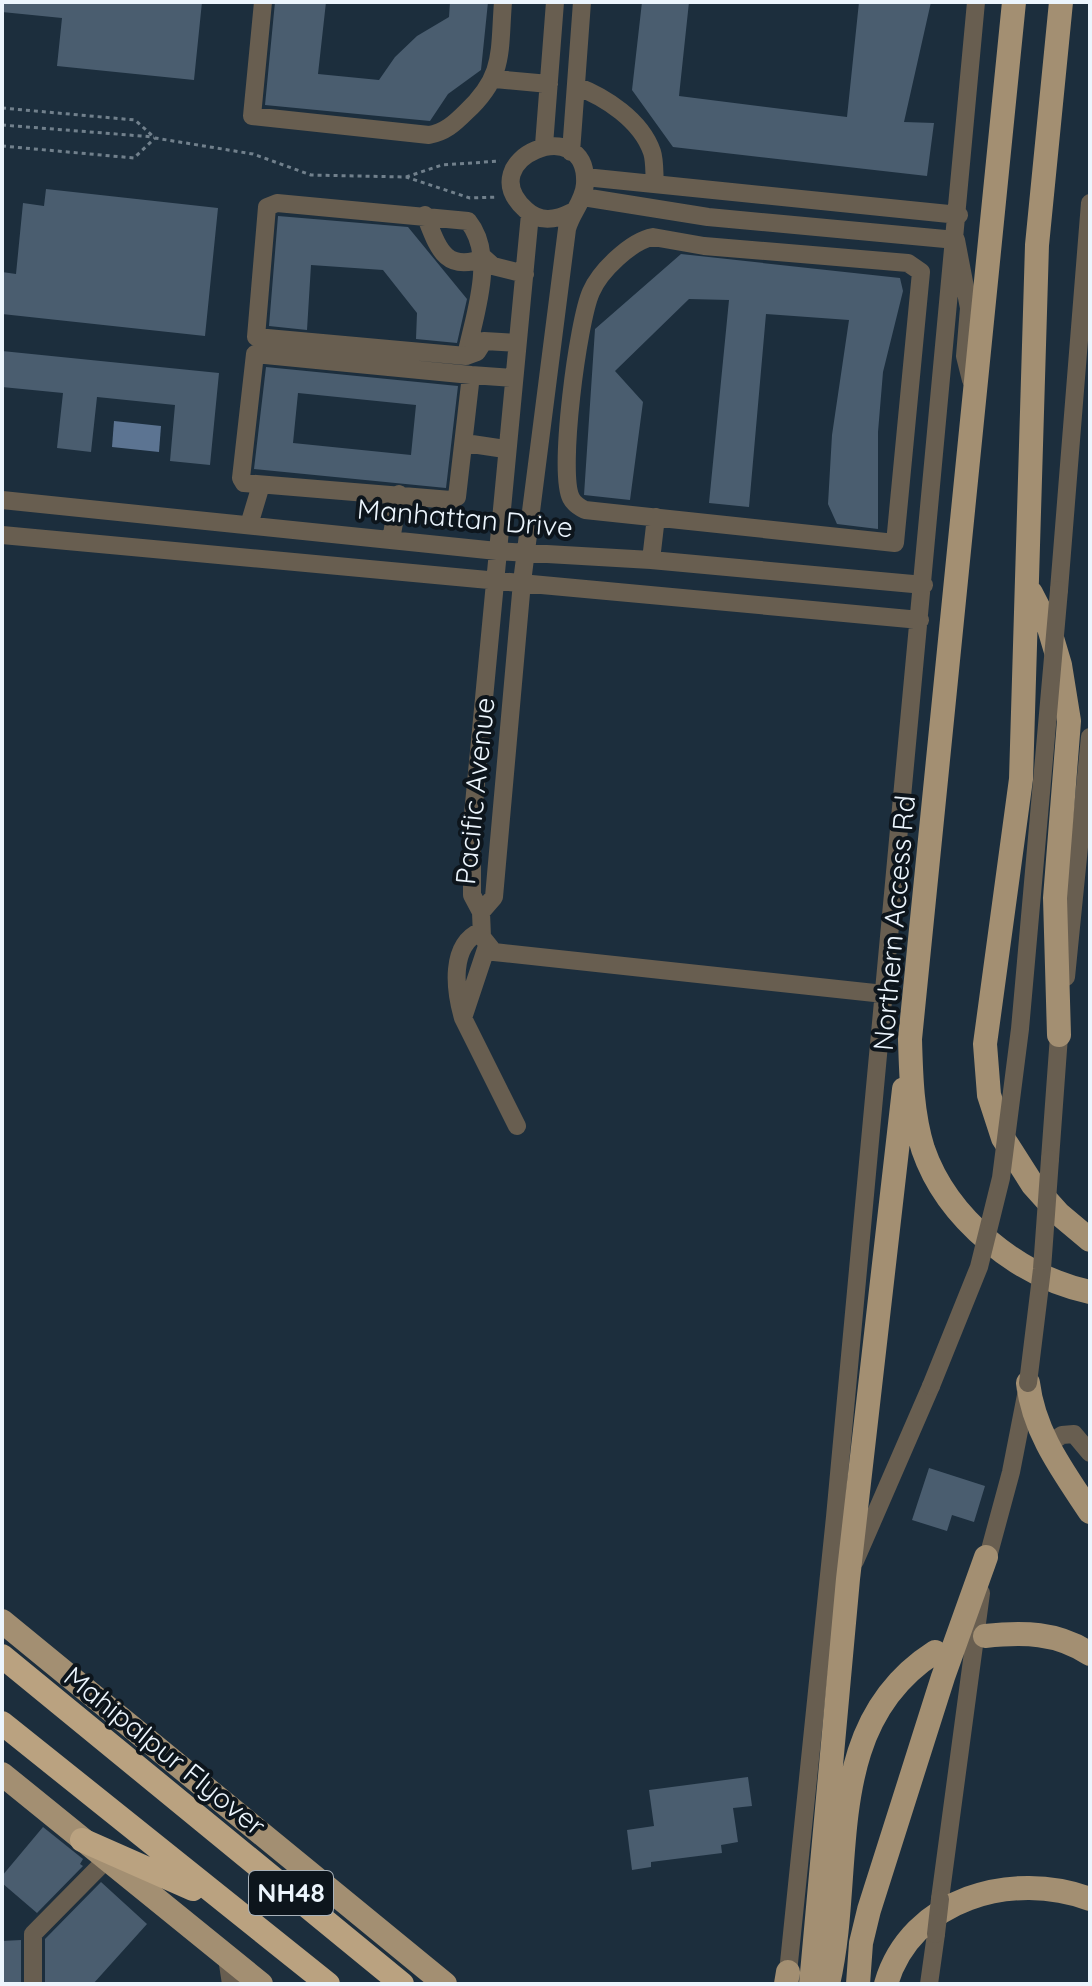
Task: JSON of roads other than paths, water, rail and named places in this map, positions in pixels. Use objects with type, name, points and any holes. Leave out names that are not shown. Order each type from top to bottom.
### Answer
[{"type":"highway","name":"Mahipalpur Flyover","points":[[2,1656],[402,1984]]},
{"type":"highway","name":"NH48","points":[[2,1723],[328,1984]]},
{"type":"highway","points":[[82,1840],[222,1900]]},
{"type":"main road","name":"Northern Access Rd","points":[[1014,2],[976,405],[910,1039],[912,1088],[922,1147],[951,1202],[997,1247],[1020,1263],[1050,1279],[1090,1292]]},
{"type":"main road","points":[[1061,2],[1037,245],[1028,626],[1021,779],[985,1044],[986,1070],[996,1120],[1015,1160],[1059,1214],[1090,1240]]},
{"type":"main road","points":[[1028,587],[1049,628],[1068,709],[1055,898],[1059,1035]]},
{"type":"main road","points":[[811,1984],[848,1579],[910,1039]]},
{"type":"main road","points":[[1028,1383],[1033,1411],[1047,1445],[1090,1512]]},
{"type":"main road","points":[[858,1984],[861,1943],[869,1910],[943,1677],[986,1557]]},
{"type":"main road","points":[[2,1621],[445,1984]]},
{"type":"main road","points":[[985,1636],[1031,1633],[1055,1637],[1090,1654]]},
{"type":"main road","points":[[828,1984],[851,1781],[865,1732],[890,1689],[903,1675],[935,1652]]},
{"type":"main road","points":[[2,1774],[261,1984]]},
{"type":"main road","points":[[886,1984],[892,1965],[913,1934],[967,1898],[999,1889],[1037,1886],[1090,1899]]},
{"type":"street","points":[[263,2],[252,116],[429,135],[443,132],[455,123],[484,96],[495,79],[503,2]]},
{"type":"street","points":[[544,145],[555,2]]},
{"type":"street","points":[[571,152],[582,2]]},
{"type":"street","points":[[787,1980],[924,585],[976,2]]},
{"type":"street","points":[[495,79],[549,84]]},
{"type":"street","points":[[576,86],[598,94],[636,125],[652,152],[655,184]]},
{"type":"street","points":[[544,145],[571,152],[579,160],[585,177],[578,204],[559,219],[544,219],[530,214],[514,196],[514,171],[519,160],[526,153],[544,145]]},
{"type":"street","points":[[585,177],[959,215]]},
{"type":"street","points":[[848,1579],[979,1267],[1001,1178],[1020,1029],[1090,203]]},
{"type":"street","points":[[468,365],[255,354],[241,478],[246,484],[451,500],[457,497],[465,443],[468,365],[484,258],[479,239],[468,221],[271,204],[266,213],[256,337],[468,365],[513,378]]},
{"type":"street","points":[[578,204],[956,240]]},
{"type":"street","name":"Pacific Avenue","points":[[530,214],[505,449],[472,825],[472,895],[481,912],[494,897],[522,582],[552,344],[578,204]]},
{"type":"street","points":[[688,243],[692,214]]},
{"type":"street","points":[[425,215],[439,249],[455,263],[466,265],[484,258]]},
{"type":"street","points":[[653,237],[688,243],[908,263],[921,272],[901,469],[898,536],[891,545],[579,507],[570,496],[568,449],[578,348],[594,286],[633,245],[653,237]]},
{"type":"street","points":[[956,240],[969,308],[965,356],[976,405]]},
{"type":"street","points":[[484,258],[493,266],[525,274]]},
{"type":"street","points":[[916,327],[947,330]]},
{"type":"street","points":[[468,365],[484,341],[517,343]]},
{"type":"street","points":[[552,344],[578,348]]},
{"type":"street","points":[[465,443],[505,449]]},
{"type":"street","points":[[540,448],[568,449]]},
{"type":"street","points":[[901,469],[933,472]]},
{"type":"street","points":[[249,525],[261,485]]},
{"type":"street","points":[[391,540],[399,494]]},
{"type":"street","name":"Manhattan Drive","points":[[2,500],[527,554],[651,560],[924,585]]},
{"type":"street","points":[[651,560],[656,517]]},
{"type":"street","name":"Manhattan Drive","points":[[2,535],[920,620]]},
{"type":"street","points":[[929,1984],[986,1557],[1011,1472],[1028,1383],[1042,1269],[1059,1035],[1090,737]]},
{"type":"street","points":[[481,912],[484,939],[463,1018],[517,1126]]},
{"type":"street","points":[[484,939],[494,952],[884,994]]},
{"type":"street","points":[[1047,1445],[1062,1435],[1074,1434],[1090,1453]]},
{"type":"street","points":[[33,1984],[33,1934],[106,1860]]},
{"type":"street","points":[[227,1958],[231,1984]]},
{"type":"water","points":[[114,421],[161,426],[159,452],[112,447]]}]
